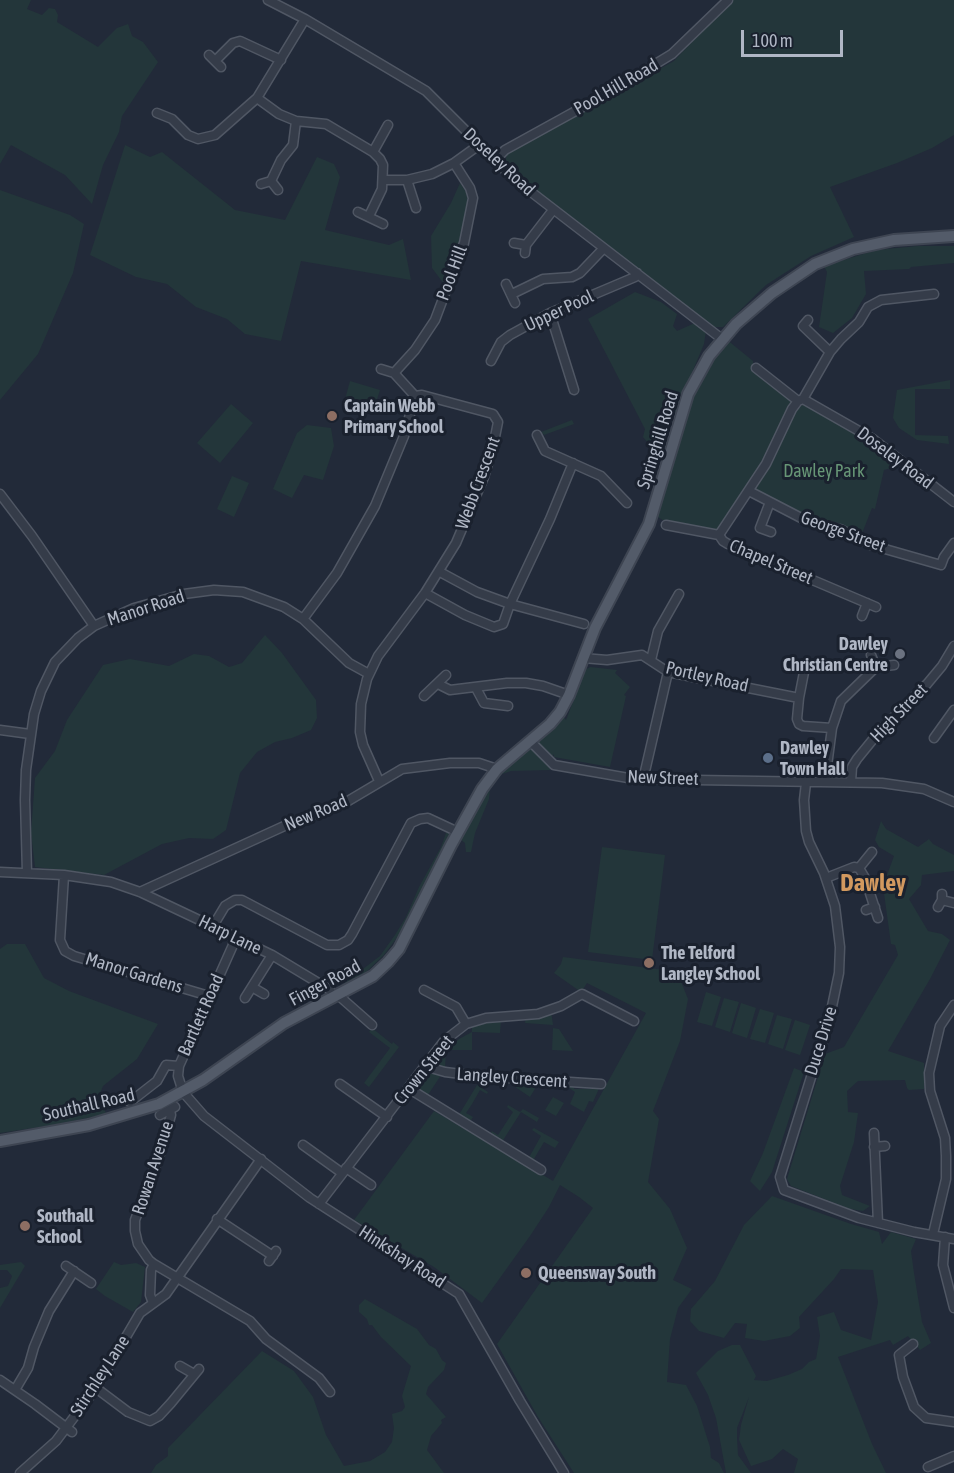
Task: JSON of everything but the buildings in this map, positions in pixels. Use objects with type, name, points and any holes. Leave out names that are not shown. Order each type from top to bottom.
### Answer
[{"type":"main road","name":"Springhill Road","points":[[531,742],[560,712],[569,695],[583,658],[589,626],[649,524],[688,394],[709,356],[722,339],[772,293],[815,264],[853,249],[894,240],[954,236]]},
{"type":"main road","name":"Finger Road","points":[[183,1092],[334,992],[373,976],[399,949],[482,789],[497,769],[531,742]]},
{"type":"main road","name":"Southall Road","points":[[0,1141],[110,1120],[159,1104],[183,1092]]},
{"type":"street","name":"Doseley Road","points":[[268,0],[305,19],[426,91],[494,161],[553,210],[722,339]]},
{"type":"street","name":"Pool Hill Road","points":[[494,161],[505,150],[601,97],[672,54],[728,0]]},
{"type":"street","points":[[157,113],[172,119],[188,135],[198,139],[215,135],[257,98],[305,19]]},
{"type":"street","points":[[215,61],[233,44],[240,41],[281,60]]},
{"type":"street","points":[[257,98],[279,114],[296,121],[326,124],[373,152],[383,165],[383,180],[382,189],[369,216]]},
{"type":"street","points":[[271,181],[277,167],[293,145],[296,121]]},
{"type":"street","points":[[373,152],[388,125]]},
{"type":"street","points":[[383,180],[407,180],[432,174],[454,163],[479,145]]},
{"type":"street","name":"Pool Hill","points":[[394,374],[415,350],[437,315],[464,243],[472,204],[470,188],[454,163]]},
{"type":"street","points":[[407,180],[416,208]]},
{"type":"street","points":[[261,184],[271,181]]},
{"type":"street","points":[[271,181],[278,190]]},
{"type":"street","points":[[514,243],[526,249],[553,210]]},
{"type":"street","points":[[358,212],[383,224]]},
{"type":"street","points":[[512,294],[543,279],[572,277],[580,273],[603,249]]},
{"type":"street","name":"Upper Pool","points":[[491,360],[501,342],[510,335],[550,313],[638,273]]},
{"type":"street","points":[[506,284],[515,303]]},
{"type":"street","points":[[719,535],[766,464],[800,400],[830,352],[859,322],[868,307],[875,302],[929,298]]},
{"type":"street","points":[[550,313],[574,390]]},
{"type":"street","points":[[808,321],[804,326],[830,352]]},
{"type":"street","name":"Doseley Road","points":[[756,368],[800,400],[873,439],[954,502]]},
{"type":"street","points":[[303,619],[337,573],[375,506],[401,445],[415,396],[394,374],[381,369]]},
{"type":"street","name":"Webb Crescent","points":[[379,781],[363,745],[360,732],[361,704],[369,674],[378,656],[440,572],[469,516],[484,477],[498,422],[491,412],[422,395],[415,396]]},
{"type":"street","points":[[537,435],[545,451],[601,476],[627,503]]},
{"type":"street","points":[[425,593],[465,615],[494,627],[503,624],[573,463]]},
{"type":"street","name":"George Street","points":[[749,491],[807,521],[840,529],[871,545],[941,565],[954,543]]},
{"type":"street","points":[[0,494],[94,626]]},
{"type":"street","points":[[770,502],[760,528],[771,532]]},
{"type":"street","name":"Chapel Street","points":[[666,525],[719,535],[728,544],[876,606]]},
{"type":"street","points":[[440,572],[477,592],[510,604],[589,626]]},
{"type":"street","name":"Manor Road","points":[[27,873],[25,800],[30,734],[41,691],[55,662],[78,638],[94,626],[115,615],[168,598],[214,590],[243,592],[284,607],[303,619],[349,663],[369,674]]},
{"type":"street","points":[[651,660],[658,631],[679,594]]},
{"type":"street","points":[[862,616],[867,603]]},
{"type":"street","name":"High Street","points":[[851,782],[852,767],[857,759],[879,732],[927,684],[942,666],[954,646]]},
{"type":"street","name":"Portley Road","points":[[583,658],[607,660],[642,655],[668,672],[799,698]]},
{"type":"street","points":[[871,655],[876,667]]},
{"type":"street","points":[[825,781],[832,728],[841,701],[876,667],[894,665]]},
{"type":"street","points":[[805,667],[799,698],[797,719],[799,724],[832,728]]},
{"type":"street","points":[[644,780],[668,672]]},
{"type":"street","points":[[424,696],[446,675]]},
{"type":"street","points":[[438,684],[450,690],[526,683],[569,695]]},
{"type":"street","points":[[476,688],[484,703],[508,706]]},
{"type":"street","points":[[934,738],[954,710]]},
{"type":"street","points":[[0,730],[30,734]]},
{"type":"street","name":"New Street","points":[[531,742],[554,765],[644,780],[882,783],[924,789],[954,802]]},
{"type":"street","name":"New Road","points":[[140,892],[293,822],[343,804],[402,769],[435,764],[479,763],[497,769]]},
{"type":"street","name":"Duce Drive","points":[[806,783],[804,800],[807,835],[826,878],[837,918],[840,947],[839,981],[780,1177],[784,1190],[838,1211],[878,1223],[949,1238]]},
{"type":"street","name":"Finger Road","points":[[213,926],[225,906],[236,900],[242,900],[327,945],[337,946],[346,942],[352,934],[411,823],[428,818],[458,832]]},
{"type":"street","points":[[859,868],[872,852]]},
{"type":"street","points":[[826,878],[854,867],[859,868]]},
{"type":"street","points":[[859,868],[865,878],[870,908],[878,918]]},
{"type":"street","name":"Harp Lane","points":[[0,872],[64,875],[111,882],[140,892],[231,935],[233,940],[243,941],[272,955],[334,992],[372,1025]]},
{"type":"street","name":"Manor Gardens","points":[[64,875],[60,940],[65,951],[74,956],[209,996]]},
{"type":"street","points":[[941,900],[954,903]]},
{"type":"street","name":"Bartlett Road","points":[[183,1092],[177,1076],[178,1066],[233,945],[233,940]]},
{"type":"street","points":[[245,998],[272,955]]},
{"type":"street","points":[[311,990],[319,982]]},
{"type":"street","points":[[252,987],[264,994]]},
{"type":"street","points":[[424,990],[456,1007],[466,1024]]},
{"type":"street","name":"Crown Street","points":[[319,1204],[444,1041],[466,1024],[486,1018],[538,1014],[561,1006],[582,994],[634,1021]]},
{"type":"street","points":[[933,1234],[950,1180],[945,1138],[930,1091],[929,1073],[940,1026],[954,1005]]},
{"type":"street","points":[[130,1102],[158,1082],[166,1065],[178,1066]]},
{"type":"street","name":"Langley Crescent","points":[[424,1066],[445,1072],[477,1076],[601,1084]]},
{"type":"street","points":[[340,1084],[387,1117]]},
{"type":"street","points":[[408,1088],[541,1170]]},
{"type":"street","name":"Hinkshay Road","points":[[183,1092],[204,1116],[319,1204],[459,1294],[564,1473]]},
{"type":"street","name":"Rowan Avenue","points":[[160,1114],[173,1109],[160,1154],[135,1220],[138,1244],[154,1264],[250,1322],[266,1339],[319,1378],[330,1392]]},
{"type":"street","points":[[874,1133],[878,1223]]},
{"type":"street","points":[[303,1145],[371,1185]]},
{"type":"street","points":[[874,1147],[885,1146]]},
{"type":"street","name":"Stirchley Lane","points":[[20,1473],[69,1430],[140,1313],[166,1294],[261,1159]]},
{"type":"street","points":[[217,1220],[272,1256]]},
{"type":"street","points":[[949,1238],[943,1265],[954,1308]]},
{"type":"street","points":[[153,1303],[150,1295],[151,1270],[154,1264]]},
{"type":"street","points":[[15,1390],[28,1368],[49,1311],[70,1269],[91,1283]]},
{"type":"street","points":[[913,1344],[899,1355],[903,1377],[914,1407],[926,1418],[954,1422]]},
{"type":"street","points":[[96,1388],[128,1412],[151,1423],[171,1403],[196,1371],[180,1366]]},
{"type":"street","points":[[0,1380],[69,1430]]},
{"type":"street","points":[[928,1467],[954,1456]]},
{"type":"green space","points":[[0,0],[31,0],[27,9],[42,15],[49,8],[55,9],[58,15],[57,22],[98,47],[117,28],[128,24],[132,36],[143,42],[158,62],[122,116],[119,132],[103,165],[92,204],[65,175],[11,145],[0,164]]},
{"type":"green space","points":[[732,0],[954,0],[954,135],[932,148],[897,163],[830,187],[854,237],[811,256],[766,285],[723,327],[711,327],[504,168],[507,153],[674,61]]},
{"type":"green space","points":[[125,145],[150,157],[162,152],[235,210],[285,220],[317,157],[334,164],[340,177],[325,230],[389,245],[403,239],[411,280],[301,261],[281,341],[245,334],[227,319],[196,307],[167,284],[136,277],[90,255]]},
{"type":"green space","points":[[460,183],[468,195],[464,230],[444,284],[432,268],[431,236]]},
{"type":"green space","points":[[0,190],[70,215],[84,224],[73,273],[38,354],[0,400]]},
{"type":"green space","points":[[918,246],[954,246],[954,263],[909,269],[864,271],[866,294],[852,318],[833,333],[819,327],[827,272],[824,266],[876,250]]},
{"type":"green space","points":[[635,292],[661,302],[677,314],[673,326],[677,331],[695,323],[706,331],[704,344],[666,435],[661,458],[643,437],[645,429],[588,319]]},
{"type":"green space","points":[[726,339],[753,361],[753,369],[796,401],[764,463],[718,533],[666,522],[653,514],[675,438],[693,398]]},
{"type":"green space","points":[[950,380],[950,389],[915,389],[915,435],[948,436],[949,444],[917,440],[899,428],[893,418],[897,390]]},
{"type":"green space","points":[[350,381],[380,390],[373,412],[344,403]]},
{"type":"green space","points":[[231,404],[253,423],[220,463],[197,443]]},
{"type":"green space","name":"Dawley Park","points":[[805,404],[875,444],[898,463],[895,467],[884,470],[875,509],[872,508],[861,536],[854,530],[808,518],[756,490],[795,409]]},
{"type":"green space","points":[[572,420],[574,424],[544,435],[541,432]]},
{"type":"green space","points":[[307,425],[331,428],[334,446],[323,480],[304,475],[292,498],[273,489],[297,433]]},
{"type":"green space","points":[[232,476],[249,483],[234,517],[217,509]]},
{"type":"green space","points":[[265,635],[282,653],[316,700],[317,718],[311,730],[275,742],[257,752],[240,773],[226,830],[213,839],[189,838],[162,844],[104,875],[35,867],[31,833],[35,778],[55,751],[67,720],[103,665],[130,659],[169,666],[194,654],[209,656],[229,667],[242,663]]},
{"type":"green space","points":[[590,667],[617,670],[615,673],[630,687],[624,695],[626,696],[610,767],[554,757],[554,754],[549,761],[550,770],[511,771],[502,774],[490,788],[489,799],[475,833],[471,852],[466,852],[465,843],[460,839],[482,789],[560,712],[566,720],[585,670]]},
{"type":"green space","points":[[881,821],[886,829],[918,847],[929,839],[933,844],[954,855],[954,871],[922,875],[921,885],[909,899],[928,931],[942,934],[950,940],[888,1051],[924,1063],[924,1089],[909,1090],[905,1080],[858,1081],[847,1091],[848,1112],[858,1113],[854,1142],[840,1186],[842,1195],[870,1206],[863,1211],[850,1209],[791,1186],[787,1179],[825,1054],[844,1047],[898,955],[895,945],[891,944],[883,886],[894,856],[879,847],[875,840]]},
{"type":"green space","points":[[446,833],[452,834],[399,935],[384,955],[364,974],[338,988],[380,956],[395,935]]},
{"type":"green space","points":[[602,847],[665,855],[652,960],[588,952]]},
{"type":"green space","points":[[7,944],[25,944],[44,978],[69,991],[158,1024],[137,1059],[103,1086],[100,1094],[106,1114],[0,1133],[0,949]]},
{"type":"green space","points":[[563,957],[672,971],[682,984],[688,999],[680,1041],[653,1111],[659,1119],[648,1182],[670,1209],[687,1248],[673,1280],[692,1289],[678,1308],[670,1339],[667,1382],[686,1385],[697,1406],[710,1447],[711,1458],[719,1463],[724,1473],[574,1473],[538,1417],[497,1344],[593,1208],[579,1197],[560,1185],[530,1236],[482,1303],[434,1267],[354,1220],[434,1111],[553,1181],[646,1013],[587,983],[581,992],[554,973]]},
{"type":"green space","points":[[706,992],[721,997],[712,1026],[697,1022]]},
{"type":"green space","points":[[724,998],[739,1002],[730,1032],[715,1027]]},
{"type":"green space","points":[[741,1003],[756,1008],[747,1038],[732,1033]]},
{"type":"green space","points":[[760,1009],[774,1013],[765,1043],[750,1039]]},
{"type":"green space","points":[[551,1010],[553,1025],[525,1023],[526,1015]]},
{"type":"green space","points":[[777,1015],[792,1019],[783,1049],[768,1044]]},
{"type":"green space","points":[[501,1020],[500,1033],[472,1032],[472,1026]]},
{"type":"green space","points":[[795,1020],[810,1025],[800,1055],[785,1050]]},
{"type":"green space","points":[[372,1028],[399,1047],[369,1087],[364,1083],[390,1048],[369,1032]]},
{"type":"green space","points":[[553,1028],[559,1029],[573,1051],[552,1050]]},
{"type":"green space","points":[[472,1032],[472,1050],[448,1050],[459,1039]]},
{"type":"green space","points":[[441,1050],[446,1050],[445,1069],[426,1098],[408,1088]]},
{"type":"green space","points":[[794,1068],[804,1072],[772,1172],[760,1191],[750,1181],[763,1153]]},
{"type":"green space","points":[[515,1078],[515,1085],[534,1087],[535,1080],[559,1081],[551,1090],[538,1084],[530,1097],[505,1080]]},
{"type":"green space","points":[[559,1081],[574,1082],[574,1089],[590,1089],[591,1083],[601,1084],[593,1102],[589,1101],[584,1112],[570,1104],[575,1092]]},
{"type":"green space","points":[[477,1085],[488,1092],[487,1094],[480,1090],[466,1113],[473,1117],[468,1125],[457,1118]]},
{"type":"green space","points":[[553,1097],[564,1103],[556,1116],[545,1110]]},
{"type":"green space","points":[[508,1105],[520,1112],[523,1109],[539,1118],[537,1122],[521,1112],[500,1145],[488,1138],[492,1131],[498,1135],[513,1112],[507,1107]]},
{"type":"green space","points":[[534,1128],[559,1142],[555,1148],[544,1142],[531,1164],[527,1161],[541,1136],[532,1130]]},
{"type":"green space","points":[[772,1196],[879,1232],[882,1244],[891,1232],[916,1239],[911,1251],[914,1273],[922,1322],[931,1343],[920,1350],[908,1336],[893,1345],[890,1340],[838,1357],[872,1444],[886,1473],[794,1473],[798,1459],[783,1449],[772,1459],[751,1466],[739,1440],[749,1397],[737,1428],[737,1437],[738,1455],[751,1473],[726,1473],[716,1418],[708,1395],[696,1373],[718,1351],[732,1345],[740,1345],[756,1376],[754,1380],[767,1381],[788,1375],[816,1359],[820,1336],[817,1317],[834,1312],[841,1330],[871,1340],[878,1302],[873,1270],[841,1269],[799,1317],[800,1328],[790,1336],[764,1341],[745,1338],[747,1324],[735,1323],[724,1338],[699,1331],[690,1321],[691,1309],[715,1281],[744,1225]]},
{"type":"green space","points":[[21,1262],[25,1266],[0,1308],[0,1288],[8,1286],[12,1276],[7,1270],[0,1270],[0,1265]]},
{"type":"green space","points":[[114,1262],[121,1265],[136,1263],[145,1267],[141,1302],[133,1312],[96,1289]]},
{"type":"green space","points":[[365,1299],[417,1329],[446,1363],[444,1370],[428,1387],[426,1394],[446,1417],[441,1420],[442,1423],[431,1436],[427,1450],[444,1473],[151,1473],[156,1465],[168,1456],[168,1448],[262,1351],[294,1371],[313,1397],[326,1435],[344,1466],[370,1461],[385,1452],[392,1442],[394,1428],[392,1414],[402,1411],[405,1407],[402,1396],[411,1366],[372,1325],[369,1325],[367,1319],[359,1312],[359,1305]]},
{"type":"place","name":"Captain Webb Primary School","points":[[332,416]]},
{"type":"place","name":"Dawley Christian Centre","points":[[900,654]]},
{"type":"place","name":"Dawley Town Hall","points":[[768,758]]},
{"type":"place","name":"The Telford Langley School","points":[[649,963]]},
{"type":"place","name":"Southall School","points":[[25,1226]]},
{"type":"place","name":"Queensway South","points":[[526,1273]]},
{"type":"district","name":"Dawley","points":[[873,883]]}]
